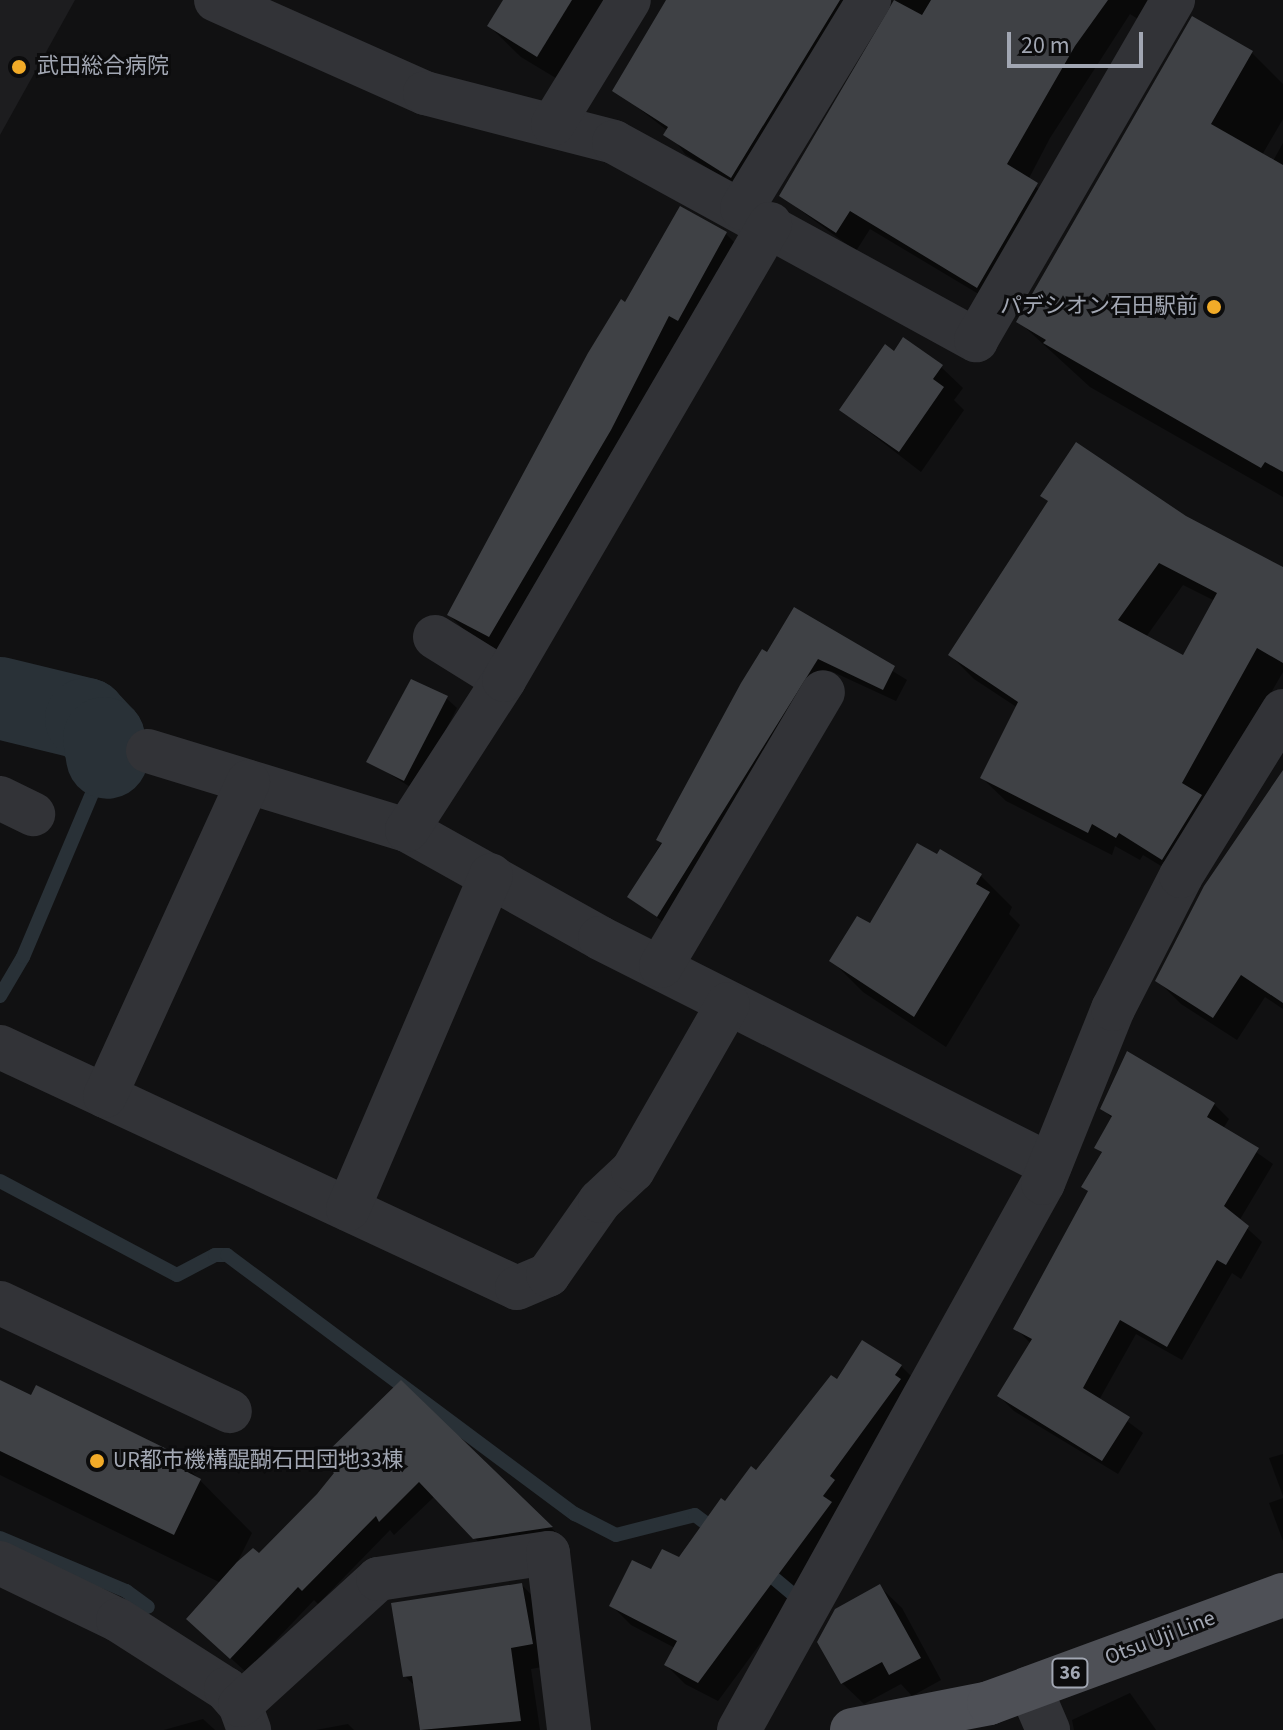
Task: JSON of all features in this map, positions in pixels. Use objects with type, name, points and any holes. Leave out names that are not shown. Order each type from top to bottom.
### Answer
[{"type":"main road","name":"Otsu Uji Line","points":[[852,1730],[989,1703],[1283,1595]]},
{"type":"street","points":[[216,0],[425,93],[614,142],[756,216],[976,340],[1173,0]]},
{"type":"street","points":[[553,124],[629,0]]},
{"type":"street","points":[[407,830],[504,680],[756,216],[869,0]]},
{"type":"street","points":[[435,637],[504,680]]},
{"type":"street","points":[[661,966],[823,692]]},
{"type":"street","points":[[739,1730],[1050,1165],[1113,1009],[1181,876],[1283,711]]},
{"type":"street","points":[[148,751],[407,830],[600,938],[661,966],[728,1004],[1050,1165]]},
{"type":"street","points":[[105,1096],[248,782]]},
{"type":"street","points":[[348,1209],[491,875]]},
{"type":"street","points":[[0,1047],[517,1288],[548,1275],[600,1201],[633,1170],[728,1004]]},
{"type":"street","points":[[0,1303],[230,1411]]},
{"type":"street","points":[[0,1563],[118,1620],[226,1689],[244,1717],[378,1579],[548,1553],[569,1730]]},
{"type":"street","points":[[1030,1688],[1048,1730]]},
{"type":"shaded area","name":"武田総合病院","points":[[0,0],[75,0],[0,135]]},
{"type":"building","points":[[503,0],[572,0],[537,57],[487,26]]},
{"type":"building","points":[[666,0],[840,0],[731,178],[663,135],[668,127],[612,91]]},
{"type":"building","points":[[894,0],[922,15],[931,0],[1108,0],[1075,46],[1007,164],[1038,183],[977,288],[850,211],[836,233],[779,196]]},
{"type":"building","points":[[1192,16],[1253,51],[1211,124],[1283,165],[1283,472],[1265,462],[1261,468],[1043,343],[1046,340],[1016,322]]},
{"type":"building","points":[[680,206],[727,232],[678,321],[669,316],[611,430],[489,637],[447,615],[588,353],[621,299],[625,302]]},
{"type":"building","points":[[903,337],[943,365],[933,379],[944,387],[899,452],[839,410],[885,344],[894,351]]},
{"type":"building","points":[[1076,442],[1186,516],[1283,567],[1283,663],[1257,648],[1182,783],[1202,795],[1162,860],[1119,833],[1116,838],[1092,824],[1088,833],[980,778],[1018,702],[948,655],[1048,501],[1040,496]],"holes":[[[1159,563],[1217,593],[1183,655],[1118,620]]]},
{"type":"building","points":[[794,607],[895,666],[883,690],[818,659],[657,917],[627,897],[662,843],[656,840],[741,683],[762,649],[767,652]]},
{"type":"building","points":[[411,679],[448,696],[404,781],[366,762]]},
{"type":"building","points":[[1283,770],[1283,1003],[1241,975],[1213,1018],[1155,981],[1204,886]]},
{"type":"building","points":[[917,843],[937,854],[940,849],[982,874],[976,884],[990,892],[914,1017],[829,961],[857,916],[870,923]]},
{"type":"building","points":[[1127,1051],[1215,1103],[1207,1117],[1259,1148],[1224,1206],[1249,1226],[1226,1265],[1217,1260],[1167,1347],[1120,1320],[1083,1388],[1130,1417],[1102,1461],[997,1396],[1032,1339],[1013,1329],[1088,1191],[1081,1187],[1102,1152],[1094,1148],[1112,1116],[1100,1109]]},
{"type":"building","points":[[862,1340],[902,1365],[895,1375],[901,1379],[830,1476],[835,1480],[823,1496],[832,1502],[698,1683],[664,1665],[677,1641],[609,1606],[632,1560],[651,1569],[662,1549],[679,1557],[721,1498],[725,1501],[751,1466],[756,1470],[831,1375],[837,1379]]},
{"type":"building","name":"UR都市機構醍醐石田団地33棟","points":[[0,1380],[31,1395],[36,1385],[177,1454],[172,1464],[201,1479],[174,1535],[0,1451]]},
{"type":"building","points":[[401,1380],[553,1527],[473,1539],[419,1482],[379,1522],[376,1516],[302,1591],[298,1587],[230,1659],[186,1619],[237,1562],[253,1548],[259,1553],[317,1494],[334,1473],[320,1459]]},
{"type":"building","points":[[522,1583],[533,1644],[511,1648],[521,1721],[420,1730],[412,1676],[403,1677],[391,1603]]},
{"type":"building","points":[[880,1584],[921,1658],[889,1675],[882,1662],[841,1684],[817,1642],[835,1609]]},
{"type":"waterway","points":[[0,698],[86,719],[104,738],[107,758]]},
{"type":"waterway","points":[[0,996],[23,957],[107,758]]},
{"type":"waterway","points":[[0,1181],[177,1275],[215,1255],[227,1255],[575,1514],[616,1535],[695,1515],[719,1533]]},
{"type":"waterway","points":[[0,1538],[126,1591],[148,1607]]},
{"type":"waterway","points":[[763,1569],[793,1594]]},
{"type":"place","name":"武田総合病院","points":[[19,67]]},
{"type":"place","name":"パデシオン石田駅前","points":[[1214,307]]},
{"type":"place","name":"UR都市機構醍醐石田団地33棟","points":[[97,1461]]}]
